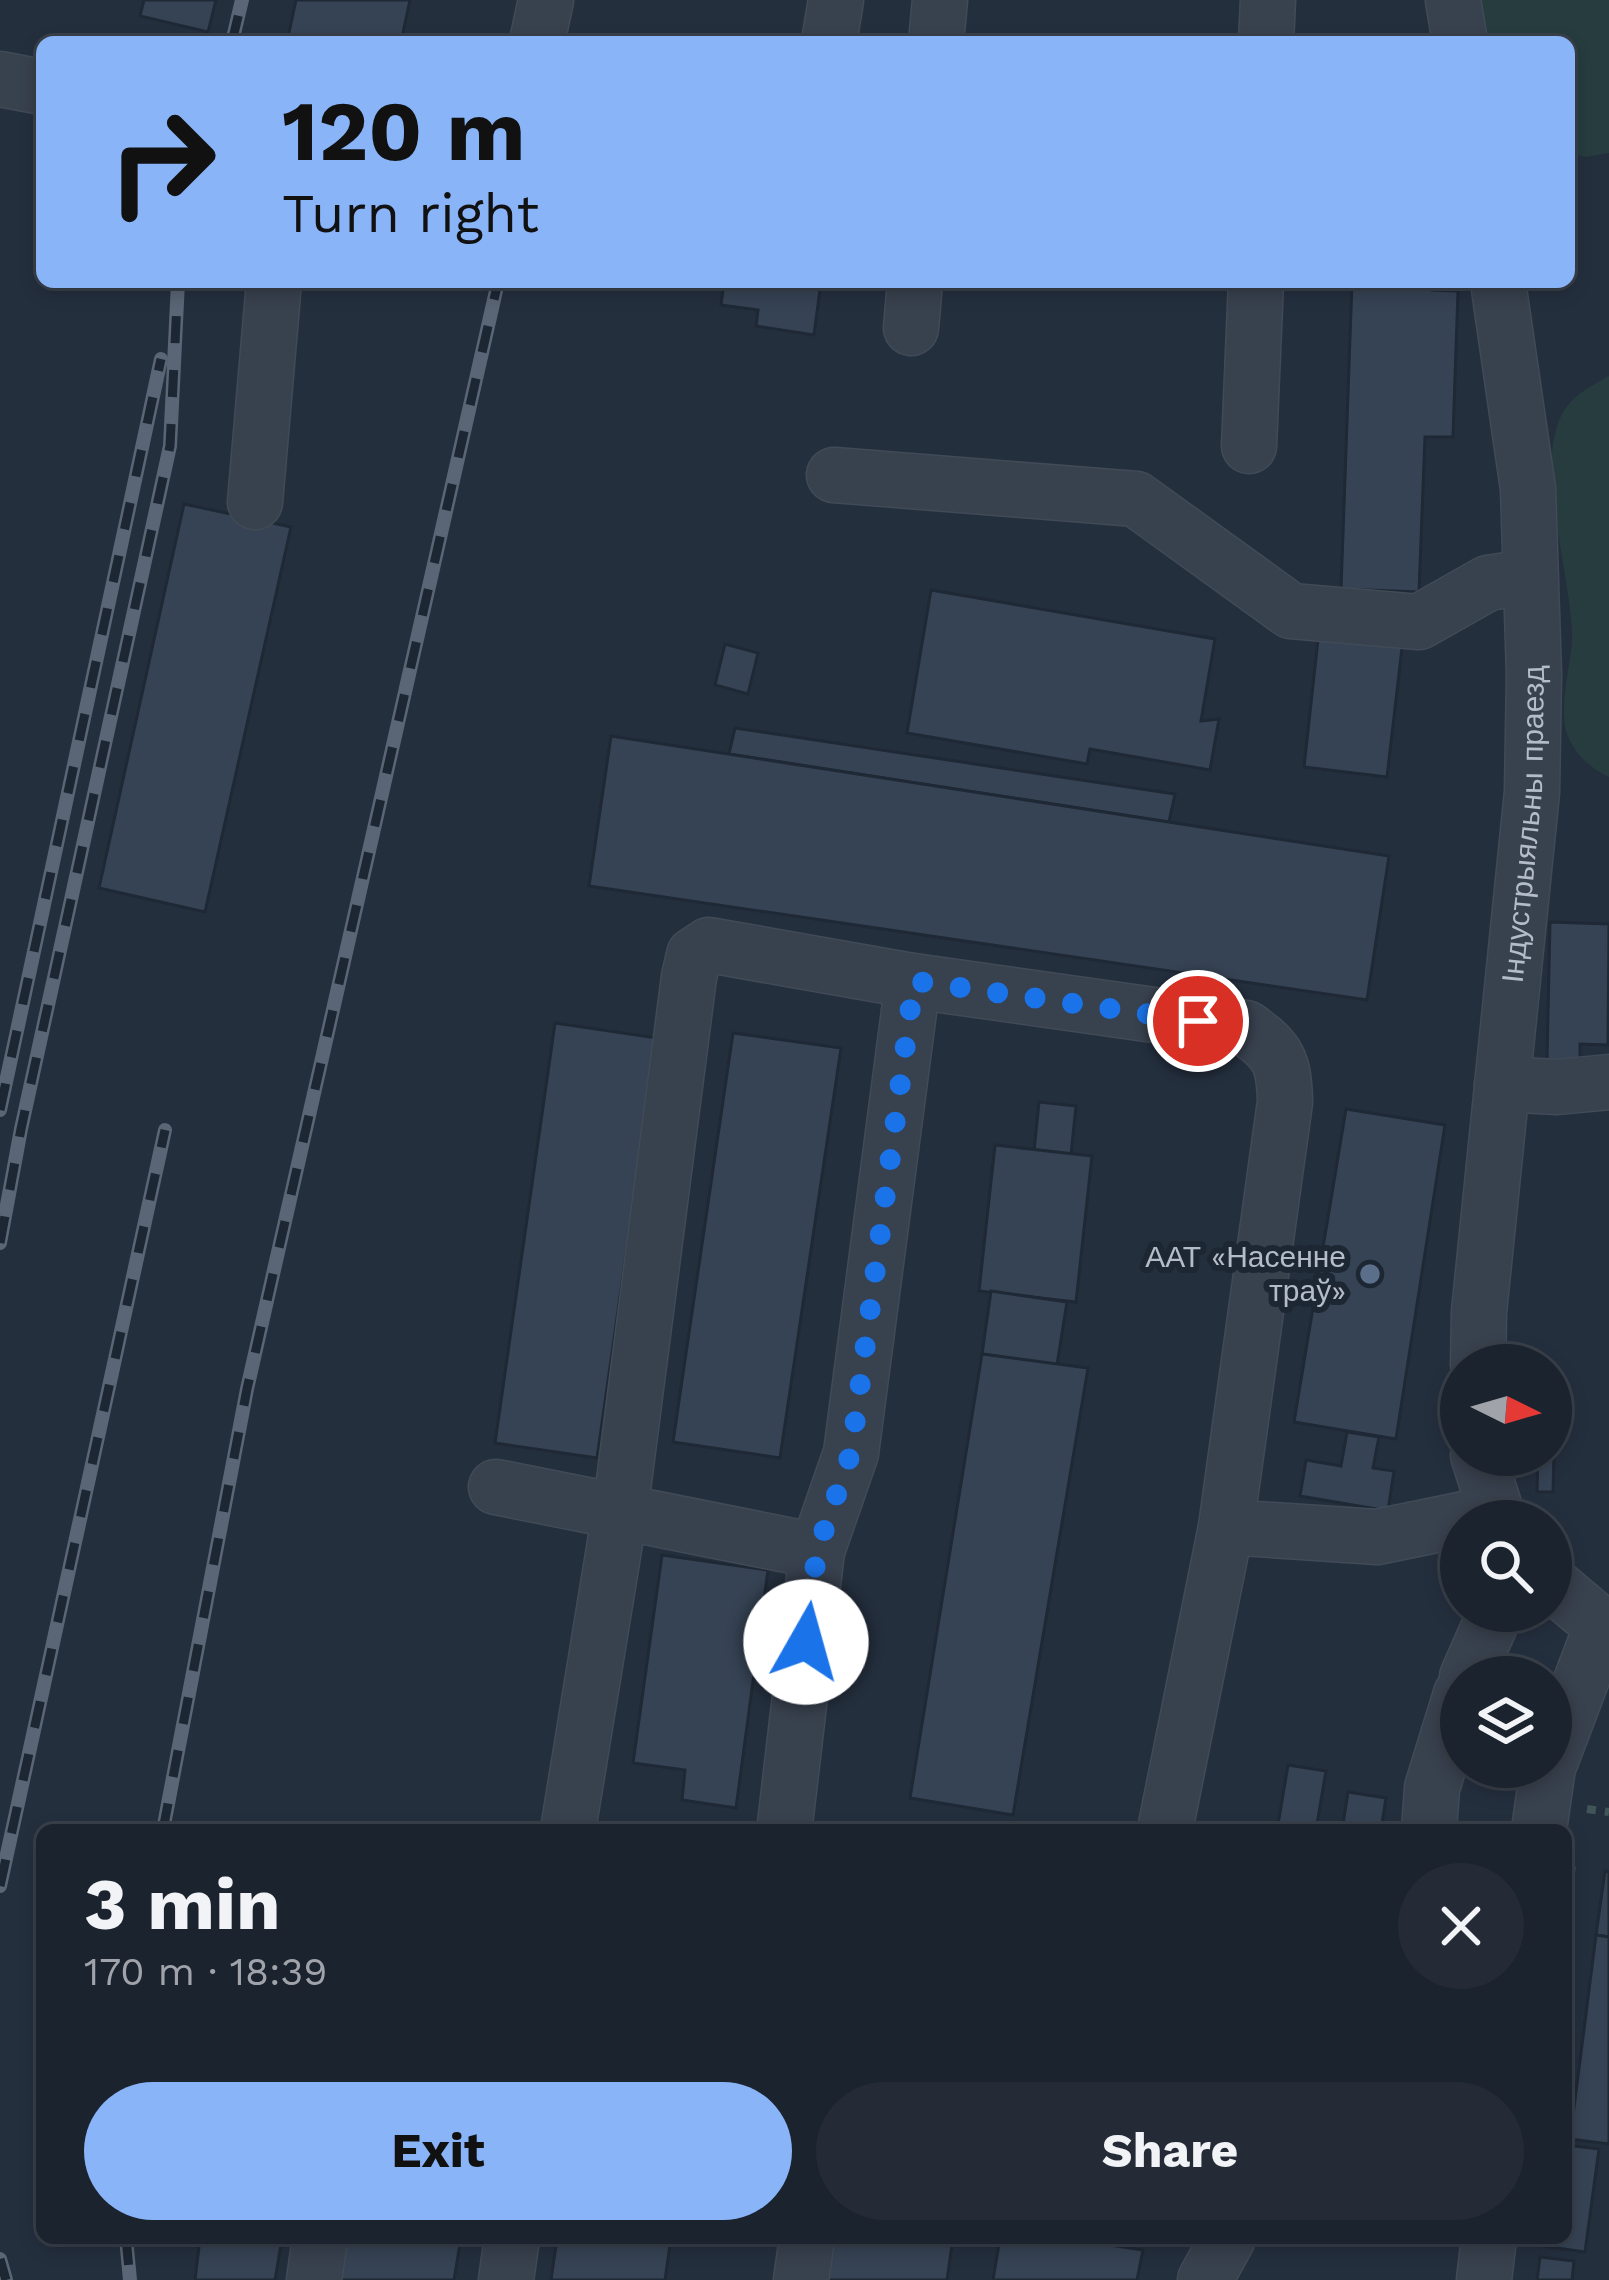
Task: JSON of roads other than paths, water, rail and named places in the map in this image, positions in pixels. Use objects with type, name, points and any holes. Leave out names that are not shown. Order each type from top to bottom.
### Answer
[{"type":"street","points":[[538,36],[546,0]]},
{"type":"street","points":[[830,36],[836,0]]},
{"type":"street","points":[[937,36],[940,0]]},
{"type":"street","points":[[1266,36],[1268,0]]},
{"type":"street","points":[[1453,0],[1459,36]]},
{"type":"street","points":[[0,79],[36,86]]},
{"type":"street","points":[[255,502],[273,288]]},
{"type":"street","points":[[1249,446],[1256,288]]},
{"type":"street","name":"Індустрыяльны праезд","points":[[1478,1344],[1532,792],[1528,489],[1499,288]]},
{"type":"street","points":[[834,475],[1136,499],[1291,611],[1419,622],[1488,583],[1528,577]]},
{"type":"street","points":[[569,1824],[620,1512],[694,955],[709,946],[914,981],[1246,1028],[1269,1045],[1284,1069],[1285,1102],[1226,1527],[1166,1824]]},
{"type":"street","points":[[795,1824],[817,1551],[851,1453],[914,981]]},
{"type":"street","points":[[1502,1084],[1557,1087],[1609,1082]]},
{"type":"street","points":[[496,1487],[817,1551]]},
{"type":"street","points":[[1226,1527],[1377,1538],[1440,1527]]},
{"type":"street","points":[[1572,1601],[1605,1630],[1572,1710]]},
{"type":"street","points":[[1429,1824],[1440,1762]]},
{"type":"street","points":[[1540,1824],[1546,1788]]},
{"type":"street","points":[[314,2280],[319,2244]]},
{"type":"street","points":[[506,2280],[511,2244]]},
{"type":"street","points":[[801,2280],[805,2244]]},
{"type":"street","points":[[1205,2280],[1225,2244]]},
{"type":"street","points":[[1484,2280],[1488,2244]]},
{"type":"railway","points":[[233,36],[242,0]]},
{"type":"railway","points":[[0,1243],[170,446],[178,288]]},
{"type":"railway","points":[[164,1824],[247,1389],[497,288]]},
{"type":"railway","points":[[0,1110],[161,359]]},
{"type":"railway","points":[[0,1886],[165,1130]]},
{"type":"railway","points":[[127,2244],[130,2280]]},
{"type":"railway","points":[[0,2259],[6,2280]]},
{"type":"place","name":"ААТ «Насенне траў»","points":[[1370,1274]]}]
